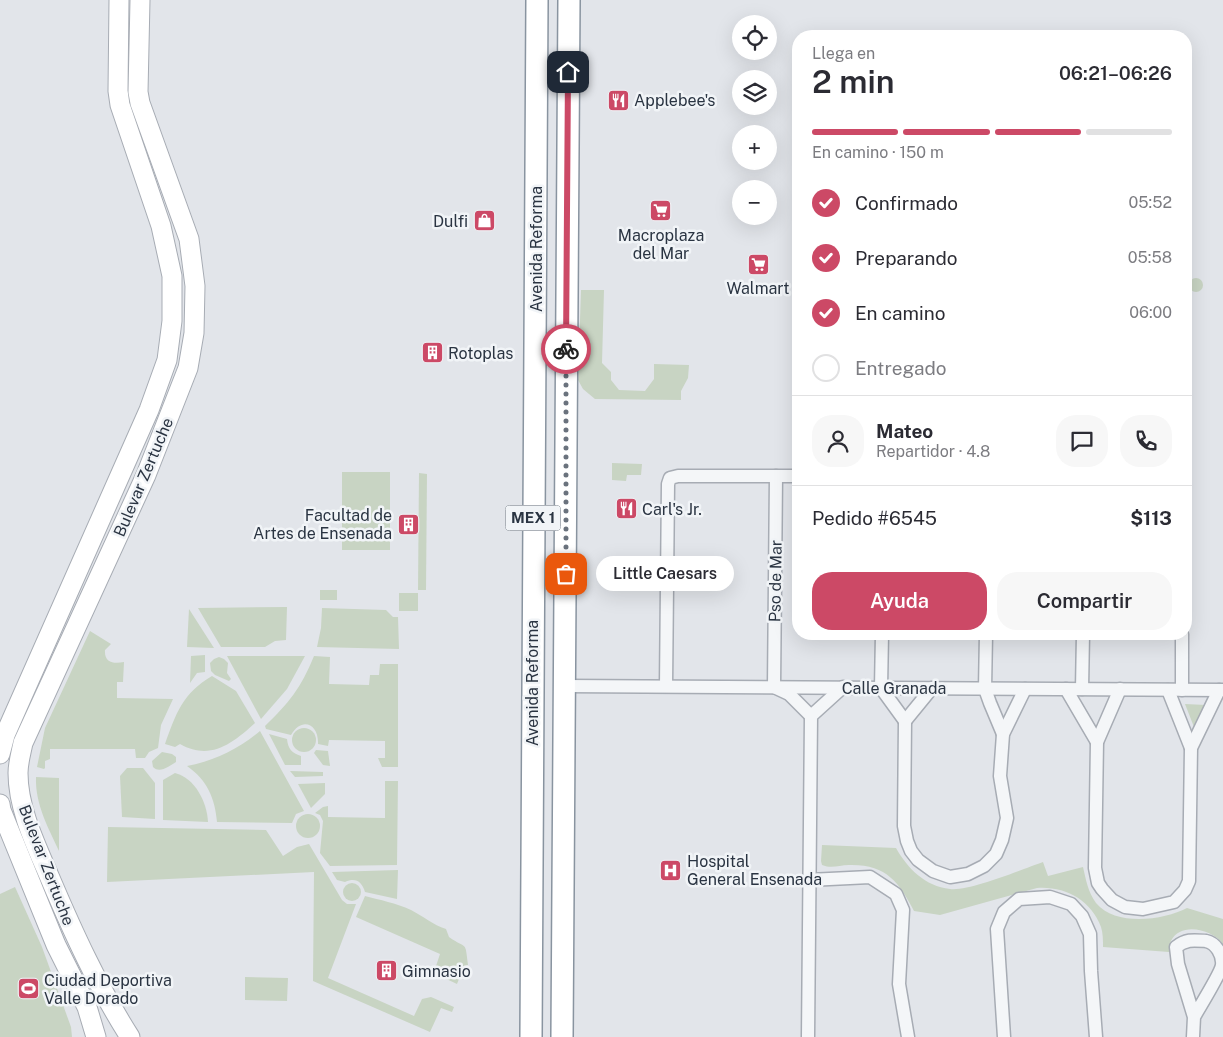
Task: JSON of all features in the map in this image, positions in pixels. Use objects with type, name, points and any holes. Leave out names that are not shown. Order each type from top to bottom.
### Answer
[{"type":"highway","name":"Avenida Reforma","points":[[531,1037],[537,0]]},
{"type":"highway","name":"Avenida Reforma","points":[[562,1037],[569,0]]},
{"type":"highway","points":[[532,608],[546,629],[546,677],[553,685],[564,686]]},
{"type":"main road","name":"Bulevar Zertuche","points":[[0,754],[5,735],[149,410],[167,360],[172,321],[172,276],[161,226],[124,122],[120,105],[118,91],[119,0]]},
{"type":"main road","name":"Bulevar Zertuche","points":[[130,1037],[74,936],[29,828],[20,794],[18,772],[23,743],[146,476],[188,368],[194,333],[194,286],[189,239],[140,103],[138,92],[140,0]]},
{"type":"main road","name":"Bulevar Zertuche","points":[[0,804],[21,862],[56,945],[87,1007],[96,1037]]},
{"type":"street","points":[[666,686],[668,484],[670,478],[678,476],[792,476]]},
{"type":"street","name":"Pso de Mar","points":[[774,687],[776,476]]},
{"type":"street","points":[[882,640],[881,688],[905,721],[904,826],[907,841],[911,852],[932,872],[950,877],[968,874],[984,866],[996,854],[1002,840],[1007,818],[1000,776],[1003,734],[1025,689]]},
{"type":"street","points":[[986,640],[986,688],[1003,734]]},
{"type":"street","points":[[1082,689],[1083,640]]},
{"type":"street","points":[[1182,640],[1182,690]]},
{"type":"street","name":"Calle Granada","points":[[564,686],[1221,690]]},
{"type":"street","points":[[774,687],[789,694],[810,716],[808,1037]]},
{"type":"street","points":[[810,716],[843,687]]},
{"type":"street","points":[[905,721],[932,688]]},
{"type":"street","points":[[1066,689],[1097,742]]},
{"type":"street","points":[[1120,690],[1097,742],[1096,868],[1098,883],[1112,900],[1126,906],[1143,909],[1174,902],[1185,890],[1189,881],[1192,748],[1168,690]]},
{"type":"street","points":[[1192,748],[1221,690]]},
{"type":"street","points":[[809,880],[870,877],[896,894],[903,910],[899,984],[908,1037]]},
{"type":"street","points":[[1004,1037],[996,929],[1004,912],[1019,899],[1050,897],[1071,904],[1082,916],[1090,934],[1096,1037]]},
{"type":"street","points":[[1193,1037],[1194,1018],[1178,964],[1176,947],[1184,941],[1191,939],[1210,942],[1220,951],[1222,965],[1194,1018]]},
{"type":"green space","points":[[1193,278],[1199,278],[1203,282],[1203,288],[1199,292],[1192,291]]},
{"type":"green space","points":[[581,290],[604,290],[602,363],[611,372],[611,380],[619,390],[645,391],[654,379],[654,364],[689,365],[688,378],[681,391],[681,400],[595,399],[583,389],[578,380]]},
{"type":"green space","points":[[612,463],[642,464],[641,475],[627,475],[626,481],[612,480]]},
{"type":"green space","points":[[342,472],[390,472],[390,550],[342,550]]},
{"type":"green space","points":[[419,473],[427,474],[426,590],[418,590]]},
{"type":"green space","points":[[320,590],[337,590],[337,600],[320,600]]},
{"type":"green space","points":[[399,593],[418,593],[418,611],[399,611]]},
{"type":"green space","points":[[287,607],[286,640],[275,641],[265,647],[221,647],[198,608]]},
{"type":"green space","points":[[322,608],[386,610],[393,617],[398,617],[399,649],[317,647],[321,628]]},
{"type":"green space","points":[[189,609],[214,648],[187,647]]},
{"type":"green space","points":[[90,631],[111,644],[105,650],[106,658],[110,662],[124,662],[123,682],[117,682],[117,698],[173,699],[161,725],[158,748],[149,752],[145,758],[136,758],[135,749],[50,749],[50,759],[45,761],[45,768],[37,767],[45,728]]},
{"type":"green space","points":[[205,655],[205,672],[197,673],[190,683],[191,656]]},
{"type":"green space","points":[[227,656],[305,656],[287,689],[261,719]]},
{"type":"green space","points":[[314,656],[330,657],[329,684],[369,685],[370,675],[379,675],[380,664],[398,664],[398,767],[382,767],[378,758],[385,758],[385,741],[329,740],[328,746],[318,744],[316,731],[309,725],[300,726],[291,735],[266,729],[265,726],[288,702],[299,686]]},
{"type":"green space","points":[[219,657],[228,663],[227,673],[231,679],[229,681],[215,675],[211,671],[210,663]]},
{"type":"green space","points":[[212,676],[236,691],[255,723],[238,738],[220,748],[201,751],[180,744],[175,747],[165,744],[177,713],[187,697],[194,689]]},
{"type":"green space","points":[[1185,704],[1206,705],[1194,727]]},
{"type":"green space","points":[[304,728],[309,729],[315,735],[315,745],[309,751],[304,752],[299,751],[293,745],[292,740],[293,735],[299,729]]},
{"type":"green space","points":[[260,731],[304,811],[296,814],[292,823],[217,822],[209,790],[200,777],[187,766],[207,761],[225,753]]},
{"type":"green space","points":[[269,734],[287,739],[291,750],[301,756],[301,765],[285,765]]},
{"type":"green space","points":[[316,750],[328,751],[330,766],[323,765],[314,753]]},
{"type":"green space","points":[[162,752],[172,754],[176,757],[176,762],[159,770],[153,767],[152,761]]},
{"type":"green space","points":[[127,768],[143,768],[155,783],[155,819],[122,817],[120,776]]},
{"type":"green space","points":[[290,771],[323,772],[323,776],[295,777]]},
{"type":"green space","points":[[175,773],[188,780],[199,792],[208,822],[163,820],[163,780]]},
{"type":"green space","points":[[36,777],[59,778],[59,851],[40,806]]},
{"type":"green space","points":[[385,781],[398,781],[397,865],[330,866],[320,853],[323,821],[320,815],[315,813],[328,806],[328,817],[385,818]]},
{"type":"green space","points":[[325,783],[325,794],[311,808],[298,784]]},
{"type":"green space","points":[[308,814],[313,815],[319,821],[319,831],[313,837],[308,838],[303,837],[297,831],[296,826],[297,821],[303,815]]},
{"type":"green space","points":[[108,827],[266,830],[283,856],[297,847],[309,844],[342,900],[347,904],[356,904],[328,978],[414,1016],[422,999],[431,997],[454,1007],[452,1012],[441,1008],[430,1032],[313,981],[314,872],[107,882]]},
{"type":"green space","points":[[822,845],[896,848],[906,863],[918,875],[933,884],[950,889],[982,884],[1043,862],[1048,876],[1083,867],[1091,895],[1096,903],[1105,911],[1115,916],[1140,919],[1166,916],[1187,908],[1223,919],[1223,944],[1212,935],[1189,929],[1176,935],[1171,941],[1169,952],[1103,947],[1101,927],[1091,909],[1076,897],[1057,889],[1037,888],[940,915],[914,911],[897,883],[882,871],[862,866],[832,867],[822,865]]},
{"type":"green space","points":[[398,870],[397,899],[365,892],[358,881],[345,882],[337,880],[332,872]]},
{"type":"green space","points":[[348,883],[356,883],[361,888],[359,899],[348,901],[343,896],[343,888]]},
{"type":"green space","name":"Ciudad Deportiva Valle Dorado","points":[[15,887],[42,947],[71,1027],[72,1037],[0,1037],[0,894]]},
{"type":"green space","points":[[365,896],[411,910],[446,929],[449,937],[464,946],[468,965],[464,966],[457,984],[440,976],[436,966],[440,954],[356,917]]},
{"type":"green space","points":[[245,977],[288,978],[287,1001],[245,1000]]},
{"type":"way so far","points":[[566,349],[566,574]]},
{"type":"place","name":"Applebee's","points":[[618,100]]},
{"type":"place","name":"Macroplaza del Mar","points":[[661,211]]},
{"type":"place","name":"Dulfi","points":[[484,221]]},
{"type":"place","name":"Walmart","points":[[758,264]]},
{"type":"place","name":"Rotoplas","points":[[432,353]]},
{"type":"place","name":"Carl's Jr.","points":[[626,509]]},
{"type":"place","name":"Facultad de Artes de Ensenada","points":[[408,524]]},
{"type":"place","name":"Little Caesars","points":[[566,574]]},
{"type":"place","name":"Hospital General Ensenada","points":[[671,870]]},
{"type":"place","name":"Gimnasio","points":[[386,971]]},
{"type":"place","name":"Ciudad Deportiva Valle Dorado","points":[[28,989]]},
{"type":"route","points":[[566,349],[568,72]]}]
